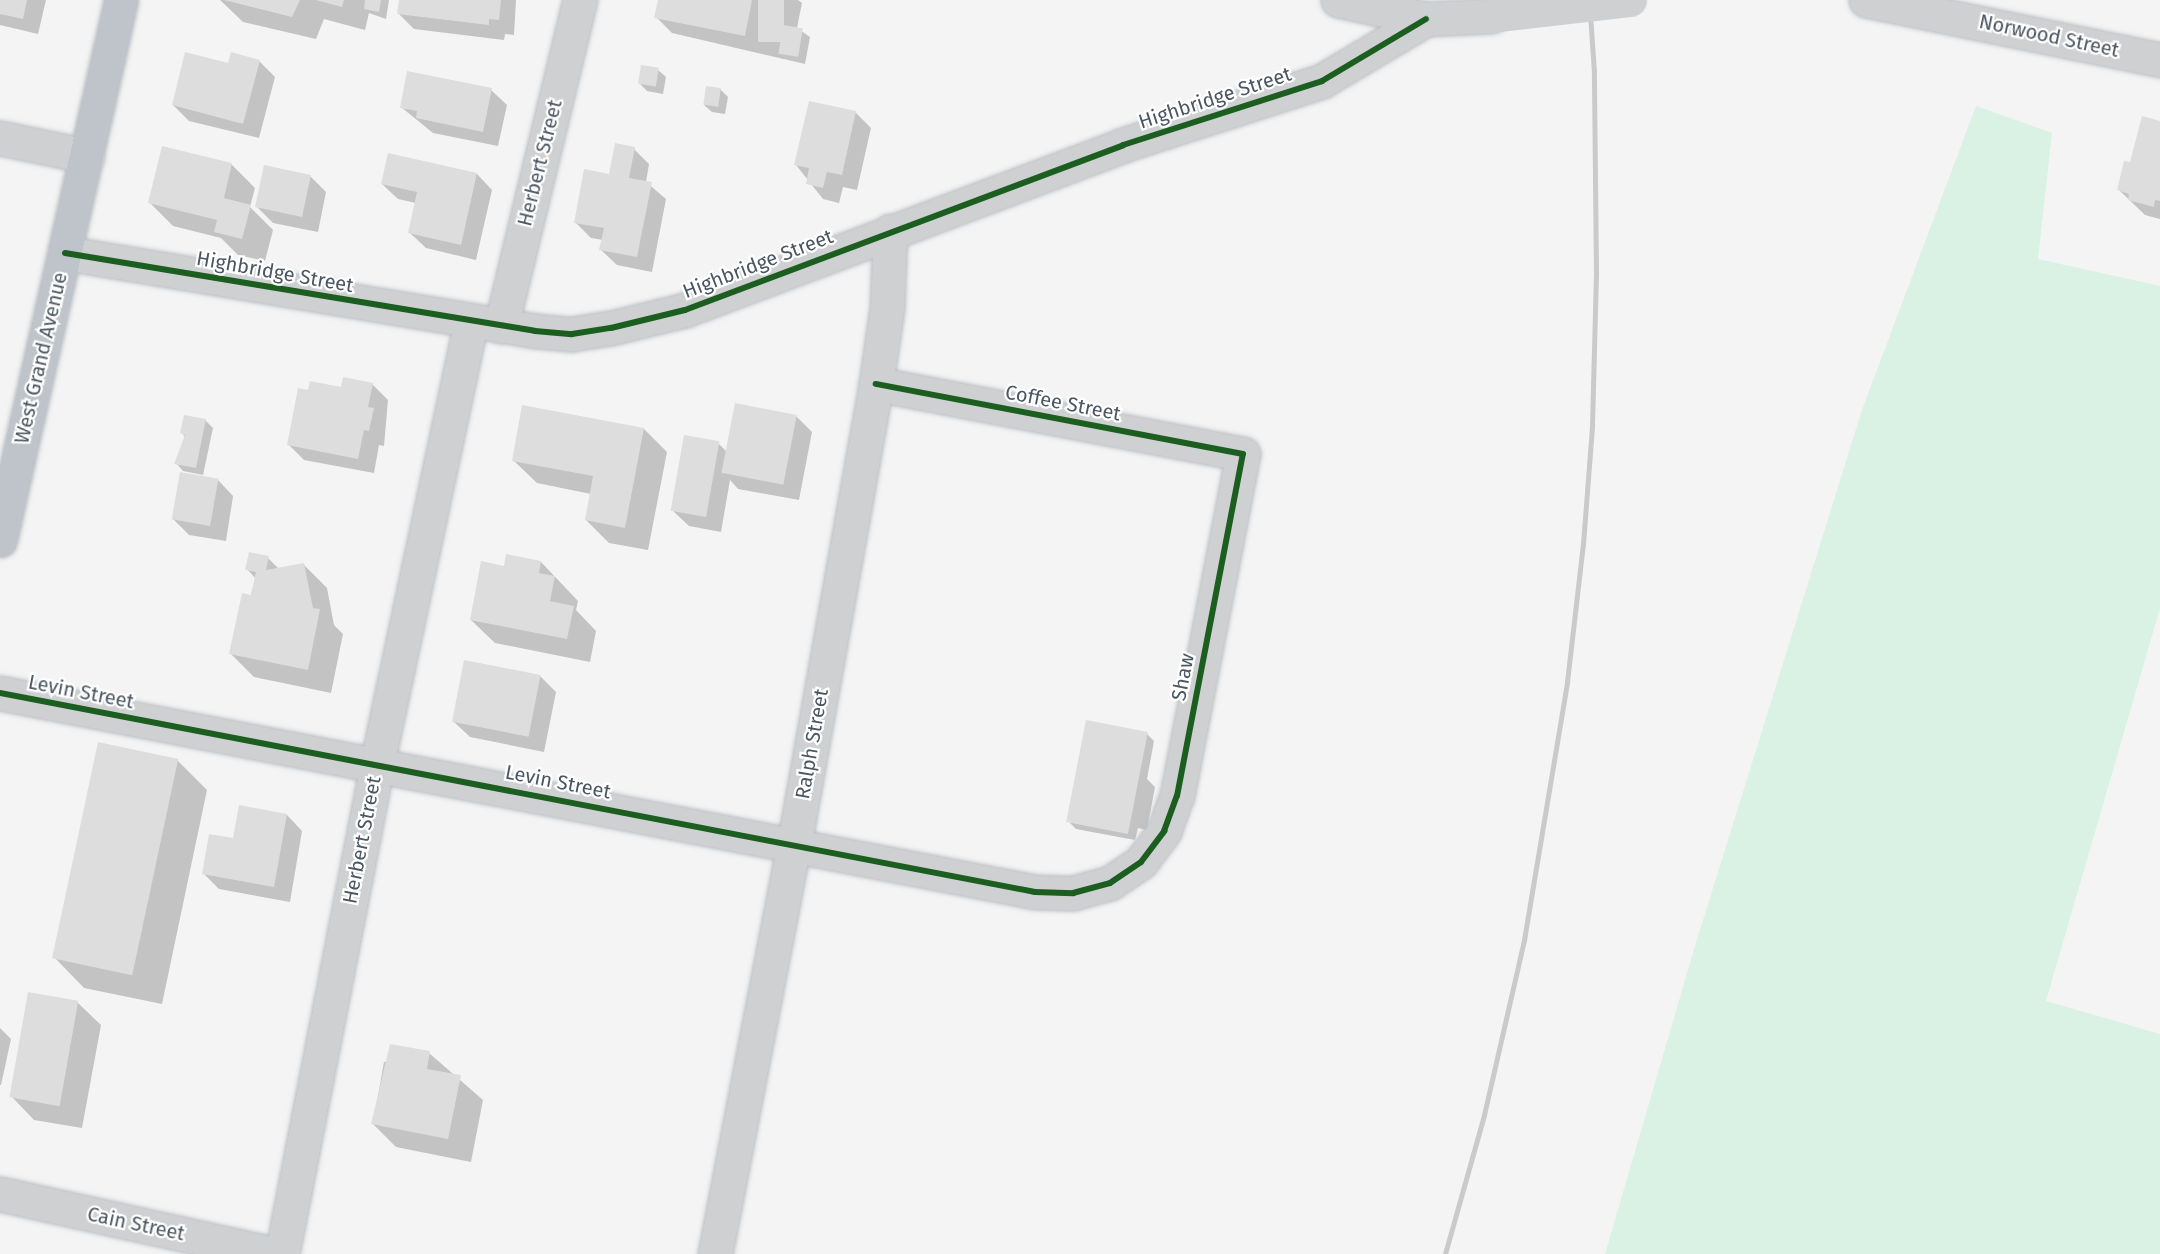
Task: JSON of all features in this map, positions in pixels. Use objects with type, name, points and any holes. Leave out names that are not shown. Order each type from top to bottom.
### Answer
[{"type":"highway","name":"West Grand Avenue","points":[[1,530],[121,0]]},
{"type":"street","name":"Herbert Street","points":[[282,1254],[377,764],[486,324],[580,0]]},
{"type":"street","points":[[1338,0],[1426,19],[1491,16],[1630,0]]},
{"type":"street","name":"Norwood Street","points":[[1866,0],[2160,60]]},
{"type":"street","name":"Highbridge Street","points":[[65,253],[486,324],[572,334],[647,320],[684,310],[1124,145],[1322,81],[1426,19]]},
{"type":"street","points":[[0,138],[87,156]]},
{"type":"street","name":"Ralph Street","points":[[715,1254],[794,845],[876,384],[888,308],[890,231]]},
{"type":"street","name":"Coffee Street","points":[[876,384],[1243,454]]},
{"type":"street","name":"Shaw","points":[[1110,883],[1147,854],[1164,831],[1177,796],[1243,454]]},
{"type":"street","name":"Levin Street","points":[[0,693],[1035,892],[1073,893],[1110,883]]},
{"type":"street","name":"Cain Street","points":[[0,1194],[273,1254]]},
{"type":"green space","points":[[1976,106],[2052,133],[2038,259],[2160,286],[2160,608],[2046,1001],[2160,1034],[2160,1254],[1605,1254],[1695,946],[1862,410]]},
{"type":"building","points":[[0,0],[27,0],[23,19],[0,14]]},
{"type":"building","points":[[224,0],[300,0],[292,17]]},
{"type":"building","points":[[316,0],[344,0],[342,7]]},
{"type":"building","points":[[365,0],[381,0],[379,12],[364,9]]},
{"type":"building","points":[[399,0],[501,0],[499,20],[489,19],[489,25],[397,14]]},
{"type":"building","points":[[658,0],[752,0],[745,36],[654,18]]},
{"type":"building","points":[[758,0],[784,0],[784,42],[758,42]]},
{"type":"building","points":[[783,25],[803,28],[798,57],[778,54]]},
{"type":"building","points":[[185,52],[228,63],[231,52],[260,60],[243,124],[172,105]]},
{"type":"building","points":[[641,65],[659,68],[656,87],[638,84]]},
{"type":"building","points":[[407,71],[492,88],[483,132],[416,118],[417,111],[400,108]]},
{"type":"building","points":[[706,86],[721,88],[718,107],[703,105]]},
{"type":"building","points":[[809,101],[856,111],[842,175],[827,172],[823,188],[806,184],[809,168],[794,165]]},
{"type":"building","points":[[2142,116],[2160,121],[2160,201],[2155,200],[2154,207],[2128,200],[2129,194],[2117,190],[2124,161],[2130,162]]},
{"type":"building","points":[[615,143],[635,147],[629,178],[652,182],[637,257],[599,250],[604,228],[574,223],[584,169],[609,174]]},
{"type":"building","points":[[162,146],[232,163],[224,198],[251,205],[242,239],[214,232],[217,220],[148,203]]},
{"type":"building","points":[[388,153],[477,173],[461,245],[408,233],[417,192],[381,184]]},
{"type":"building","points":[[264,165],[311,175],[302,217],[255,207]]},
{"type":"building","points":[[343,377],[373,383],[368,407],[374,408],[369,431],[364,430],[358,459],[287,445],[298,388],[308,390],[310,381],[341,387]]},
{"type":"building","points":[[735,403],[797,415],[783,485],[721,473]]},
{"type":"building","points":[[522,405],[644,428],[625,528],[585,520],[593,476],[512,461]]},
{"type":"building","points":[[184,415],[206,419],[196,468],[174,464],[185,435],[180,433]]},
{"type":"building","points":[[684,435],[719,441],[706,517],[671,511]]},
{"type":"building","points":[[180,472],[218,479],[210,526],[172,519]]},
{"type":"building","points":[[249,552],[269,556],[266,570],[304,563],[313,608],[320,609],[308,670],[229,654],[242,593],[251,595],[256,572],[245,570]]},
{"type":"building","points":[[506,554],[541,561],[539,573],[555,576],[550,601],[574,606],[567,639],[470,620],[481,561],[504,566]]},
{"type":"building","points":[[464,660],[541,675],[529,737],[452,722]]},
{"type":"building","points":[[1086,720],[1148,732],[1128,834],[1066,822]]},
{"type":"building","points":[[98,742],[178,759],[132,975],[52,958]]},
{"type":"building","points":[[239,805],[287,814],[274,887],[202,874],[209,834],[233,838]]},
{"type":"building","points":[[28,992],[78,1001],[60,1106],[9,1097]]},
{"type":"building","points":[[390,1044],[430,1051],[427,1069],[461,1075],[448,1139],[371,1124]]},
{"type":"railway","points":[[1445,1254],[1484,1115],[1524,940],[1567,682],[1583,544],[1592,426],[1596,274],[1594,72],[1589,0]]},
{"type":"cycle path","points":[[65,253],[535,331],[572,334],[611,328],[685,310],[1123,145],[1322,81],[1426,19]]},
{"type":"cycle path","points":[[0,693],[1035,892],[1073,893],[1110,883],[1141,862],[1164,831],[1177,796],[1243,454],[876,384]]}]
